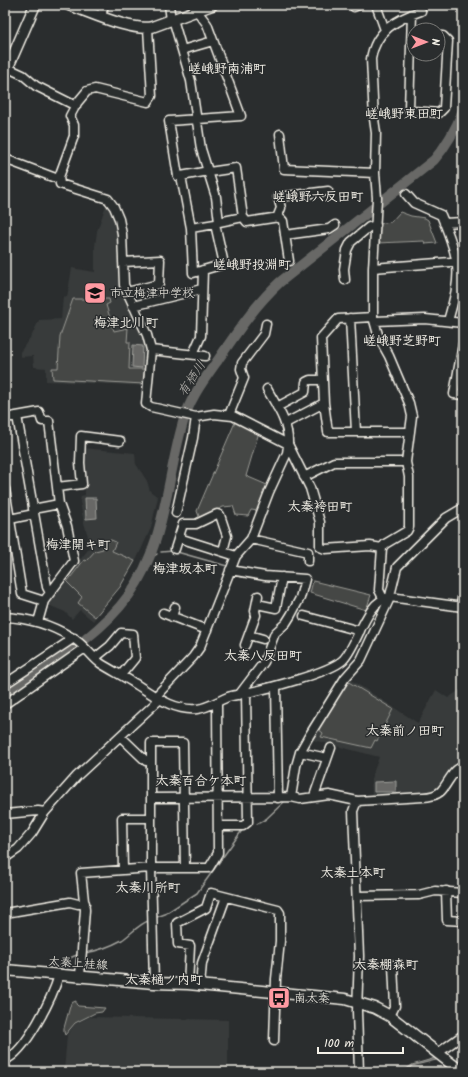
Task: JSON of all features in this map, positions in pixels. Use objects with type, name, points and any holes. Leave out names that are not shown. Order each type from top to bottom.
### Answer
[{"type":"main road","points":[[6,71],[35,5]]},
{"type":"main road","points":[[69,5],[136,28],[148,28],[172,20],[196,8],[212,5]]},
{"type":"main road","name":"太秦上桂線","points":[[5,970],[154,983],[188,984],[341,998],[375,1008],[390,1016],[462,1072]]},
{"type":"street","points":[[101,17],[104,5]]},
{"type":"street","points":[[169,5],[172,20],[191,81],[196,119],[202,149],[216,197],[217,223],[224,264],[193,273],[191,228],[181,176],[178,176],[169,121],[196,119],[241,116],[207,24],[196,8]]},
{"type":"street","points":[[376,5],[385,30]]},
{"type":"street","points":[[386,598],[379,590],[382,548],[407,531],[409,527],[409,478],[406,462],[412,416],[409,403],[389,356],[379,338],[374,319],[373,268],[377,198],[375,173],[376,133],[371,59],[377,41],[385,30],[397,20],[421,11]]},
{"type":"street","points":[[412,14],[412,22]]},
{"type":"street","points":[[59,181],[74,136],[74,125],[70,116],[88,91],[95,89],[148,102],[152,96],[148,28]]},
{"type":"street","points":[[412,62],[409,109],[414,111],[439,113],[444,108],[448,41],[446,39]]},
{"type":"street","points":[[182,50],[213,40]]},
{"type":"street","points":[[6,71],[23,75],[36,86],[76,106]]},
{"type":"street","points":[[280,134],[284,169],[375,173]]},
{"type":"street","points":[[5,159],[108,199],[114,207],[119,219],[124,285],[147,336],[151,350],[146,404],[151,407],[194,416],[214,414],[229,415],[288,445],[310,488],[320,522],[320,547]]},
{"type":"street","points":[[181,176],[236,168],[243,217],[247,222],[279,217],[283,221],[289,261]]},
{"type":"street","points":[[277,218],[281,208],[278,197],[328,191]]},
{"type":"street","points":[[406,194],[414,203],[441,215],[460,262],[448,321]]},
{"type":"street","points":[[191,228],[243,217]]},
{"type":"street","points":[[444,223],[463,222]]},
{"type":"street","points":[[285,235],[329,229],[335,224]]},
{"type":"street","points":[[345,280],[347,250],[351,242],[369,227],[376,225]]},
{"type":"street","points":[[123,262],[160,260],[158,284],[127,292]]},
{"type":"street","points":[[373,268],[460,262]]},
{"type":"street","points":[[193,354],[201,336],[202,270]]},
{"type":"street","points":[[134,306],[202,289]]},
{"type":"street","points":[[350,318],[356,432]]},
{"type":"street","points":[[410,432],[328,432],[324,403],[321,338],[338,319],[412,319],[463,323]]},
{"type":"street","points":[[229,415],[244,378],[241,369],[242,363],[264,334],[266,324]]},
{"type":"street","points":[[463,344],[454,394],[463,395]]},
{"type":"street","points":[[151,350],[206,356]]},
{"type":"street","points":[[277,407],[305,392],[306,382],[310,380],[323,380]]},
{"type":"street","points":[[5,858],[18,849],[32,833],[45,812],[77,776],[120,736],[157,698],[200,647],[236,556],[250,539],[271,487],[287,453],[288,436],[286,423],[267,389]]},
{"type":"street","points":[[286,423],[324,403]]},
{"type":"street","points":[[5,418],[39,412],[42,421],[49,421],[59,504],[67,526],[74,561],[44,601],[38,622]]},
{"type":"street","points":[[17,416],[50,593]]},
{"type":"street","points":[[176,513],[193,438],[194,416]]},
{"type":"street","points":[[57,487],[82,484],[80,463],[81,436],[120,440]]},
{"type":"street","points":[[304,477],[334,462],[406,462]]},
{"type":"street","points":[[5,489],[22,594],[44,601]]},
{"type":"street","points":[[10,519],[59,504]]},
{"type":"street","points":[[291,797],[300,752],[345,678],[361,660],[386,598],[390,592],[397,567],[446,518],[463,508]]},
{"type":"street","points":[[175,549],[183,524],[196,524],[217,514],[220,515],[227,536],[223,552]]},
{"type":"street","points":[[179,538],[236,556]]},
{"type":"street","points":[[250,539],[308,552]]},
{"type":"street","points":[[308,561],[308,552],[312,548],[320,547],[325,549],[370,546],[382,548]]},
{"type":"street","points":[[218,826],[243,826],[248,822],[243,694],[264,662],[275,633],[286,623],[300,598],[305,579],[246,574],[230,570]]},
{"type":"street","points":[[245,645],[256,615],[255,611],[257,600],[276,608],[282,577]]},
{"type":"street","points":[[5,617],[38,622],[74,639],[100,662],[157,698],[183,708],[198,709],[228,696],[276,686],[335,666],[343,660],[369,614],[378,602],[386,598],[462,606],[463,591]]},
{"type":"street","points":[[172,617],[175,607]]},
{"type":"street","points":[[163,613],[206,630]]},
{"type":"street","points":[[304,616],[360,632]]},
{"type":"street","points":[[95,658],[110,646],[121,633],[133,634],[135,658],[121,675]]},
{"type":"street","points":[[249,635],[263,639]]},
{"type":"street","points":[[5,684],[74,639]]},
{"type":"street","points":[[5,704],[84,647]]},
{"type":"street","points":[[276,686],[278,798]]},
{"type":"street","points":[[80,976],[85,923],[85,903],[81,873],[151,868],[209,868],[218,853],[217,702]]},
{"type":"street","points":[[120,736],[146,761],[151,762]]},
{"type":"street","points":[[154,983],[151,868],[151,743],[183,743],[185,868]]},
{"type":"street","points":[[314,796],[331,748]]},
{"type":"street","points":[[300,752],[327,758]]},
{"type":"street","points":[[151,798],[291,797],[300,799],[329,795],[357,801],[428,797],[441,792],[449,779],[458,769],[463,767]]},
{"type":"street","points":[[357,801],[353,811],[359,956],[356,1011],[359,1072]]},
{"type":"street","points":[[5,814],[38,811],[45,812]]},
{"type":"street","points":[[123,870],[122,818],[151,818]]},
{"type":"street","points":[[357,896],[419,895],[435,891],[463,893]]},
{"type":"street","points":[[446,891],[447,920],[463,921]]},
{"type":"street","points":[[188,984],[190,946],[178,944],[177,923],[206,908],[211,893],[278,910],[280,914],[274,1041]]},
{"type":"street","points":[[200,986],[202,963],[226,897]]},
{"type":"street","points":[[5,913],[70,902],[78,904],[85,903]]},
{"type":"street","points":[[390,1016],[395,1006],[393,965]]},
{"type":"street","points":[[5,1060],[19,1049],[34,1029],[59,975]]},
{"type":"street","points":[[440,1054],[463,1035]]},
{"type":"shaded area","name":"市立梅津中学校","points":[[106,205],[113,208],[118,227],[119,281],[121,290],[126,297],[145,337],[148,351],[146,386],[46,381],[46,368],[34,367],[33,356],[20,357],[20,352],[32,335],[39,320],[61,319],[63,296],[67,297],[72,268],[95,272],[95,246],[97,231]]},
{"type":"shaded area","points":[[400,212],[428,220],[437,243],[425,244],[424,241],[377,243],[378,224],[391,222]]},
{"type":"shaded area","points":[[73,299],[109,299],[110,303],[106,305],[114,331],[128,328],[127,342],[130,342],[129,369],[145,369],[144,384],[53,379],[52,368],[58,368],[60,336]]},
{"type":"shaded area","points":[[133,345],[143,346],[142,368],[132,367]]},
{"type":"shaded area","points":[[236,420],[259,432],[246,476],[267,485],[258,511],[251,510],[248,516],[236,515],[233,506],[223,507],[200,519],[197,511]]},
{"type":"shaded area","points":[[83,448],[135,453],[136,464],[147,481],[150,491],[158,497],[151,528],[135,563],[120,587],[93,621],[80,610],[72,619],[65,612],[45,603],[89,548],[80,502],[81,496],[85,495]]},
{"type":"shaded area","points":[[85,498],[96,498],[97,518],[86,519]]},
{"type":"shaded area","points":[[103,540],[111,540],[116,542],[112,551],[135,561],[120,587],[95,617],[78,603],[82,597],[67,582],[84,560],[86,561],[95,551],[103,549]]},
{"type":"shaded area","points":[[313,581],[371,595],[366,610],[310,593]]},
{"type":"shaded area","points":[[348,678],[418,723],[436,690],[448,698],[463,688],[460,708],[463,755],[447,772],[439,788],[433,791],[421,793],[372,795],[371,779],[379,757],[309,739]]},
{"type":"shaded area","points":[[347,681],[393,709],[377,741],[375,740],[371,748],[321,737],[323,733],[318,729]]},
{"type":"shaded area","points":[[396,781],[396,792],[374,792],[374,782]]},
{"type":"shaded area","points":[[76,1001],[78,1006],[105,1008],[102,1012],[95,1013],[75,1023],[65,1035],[64,1028],[71,1003]]},
{"type":"shaded area","points":[[90,1017],[228,1020],[228,1072],[5,1072],[5,1070],[64,1071],[67,1035],[75,1024]]},
{"type":"shaded area","points":[[457,1042],[458,1044],[436,1060],[412,1066],[405,1072],[402,1072],[412,1065],[432,1059]]},
{"type":"waterway","name":"有栖川","points":[[5,695],[55,662],[87,638],[103,625],[129,595],[141,576],[157,535],[182,426],[188,408],[202,384],[247,319],[262,300],[280,282],[434,160],[451,136],[463,110]]},
{"type":"waterway","points":[[161,552],[173,551]]},
{"type":"waterway","points":[[177,552],[227,566]]},
{"type":"waterway","name":"有栖川","points":[[149,560],[157,554]]},
{"type":"waterway","points":[[310,726],[330,694]]},
{"type":"waterway","points":[[257,824],[266,819],[285,801]]},
{"type":"waterway","points":[[157,917],[165,914],[197,893],[243,829]]},
{"type":"waterway","points":[[85,953],[99,950],[122,940],[148,921]]},
{"type":"waterway","points":[[57,971],[72,957],[79,954]]},
{"type":"place","name":"市立梅津中学校","points":[[95,293]]},
{"type":"place","name":"南太秦","points":[[279,998]]},
{"type":"district","name":"嵯峨野南浦町","points":[[227,68]]},
{"type":"district","name":"嵯峨野東田町","points":[[404,113]]},
{"type":"district","name":"嵯峨野六反田町","points":[[318,196]]},
{"type":"district","name":"嵯峨野投淵町","points":[[252,264]]},
{"type":"district","name":"梅津北川町","points":[[126,322]]},
{"type":"district","name":"嵯峨野芝野町","points":[[402,340]]},
{"type":"district","name":"太秦袴田町","points":[[320,506]]},
{"type":"district","name":"梅津開キ町","points":[[78,544]]},
{"type":"district","name":"梅津坂本町","points":[[185,568]]},
{"type":"district","name":"太秦八反田町","points":[[263,655]]},
{"type":"district","name":"太秦前ノ田町","points":[[405,730]]},
{"type":"district","name":"太秦百合ケ本町","points":[[201,780]]},
{"type":"district","name":"太秦土本町","points":[[353,872]]},
{"type":"district","name":"太秦川所町","points":[[148,887]]},
{"type":"district","name":"太秦棚森町","points":[[386,964]]},
{"type":"district","name":"太秦樋ノ内町","points":[[164,979]]}]
